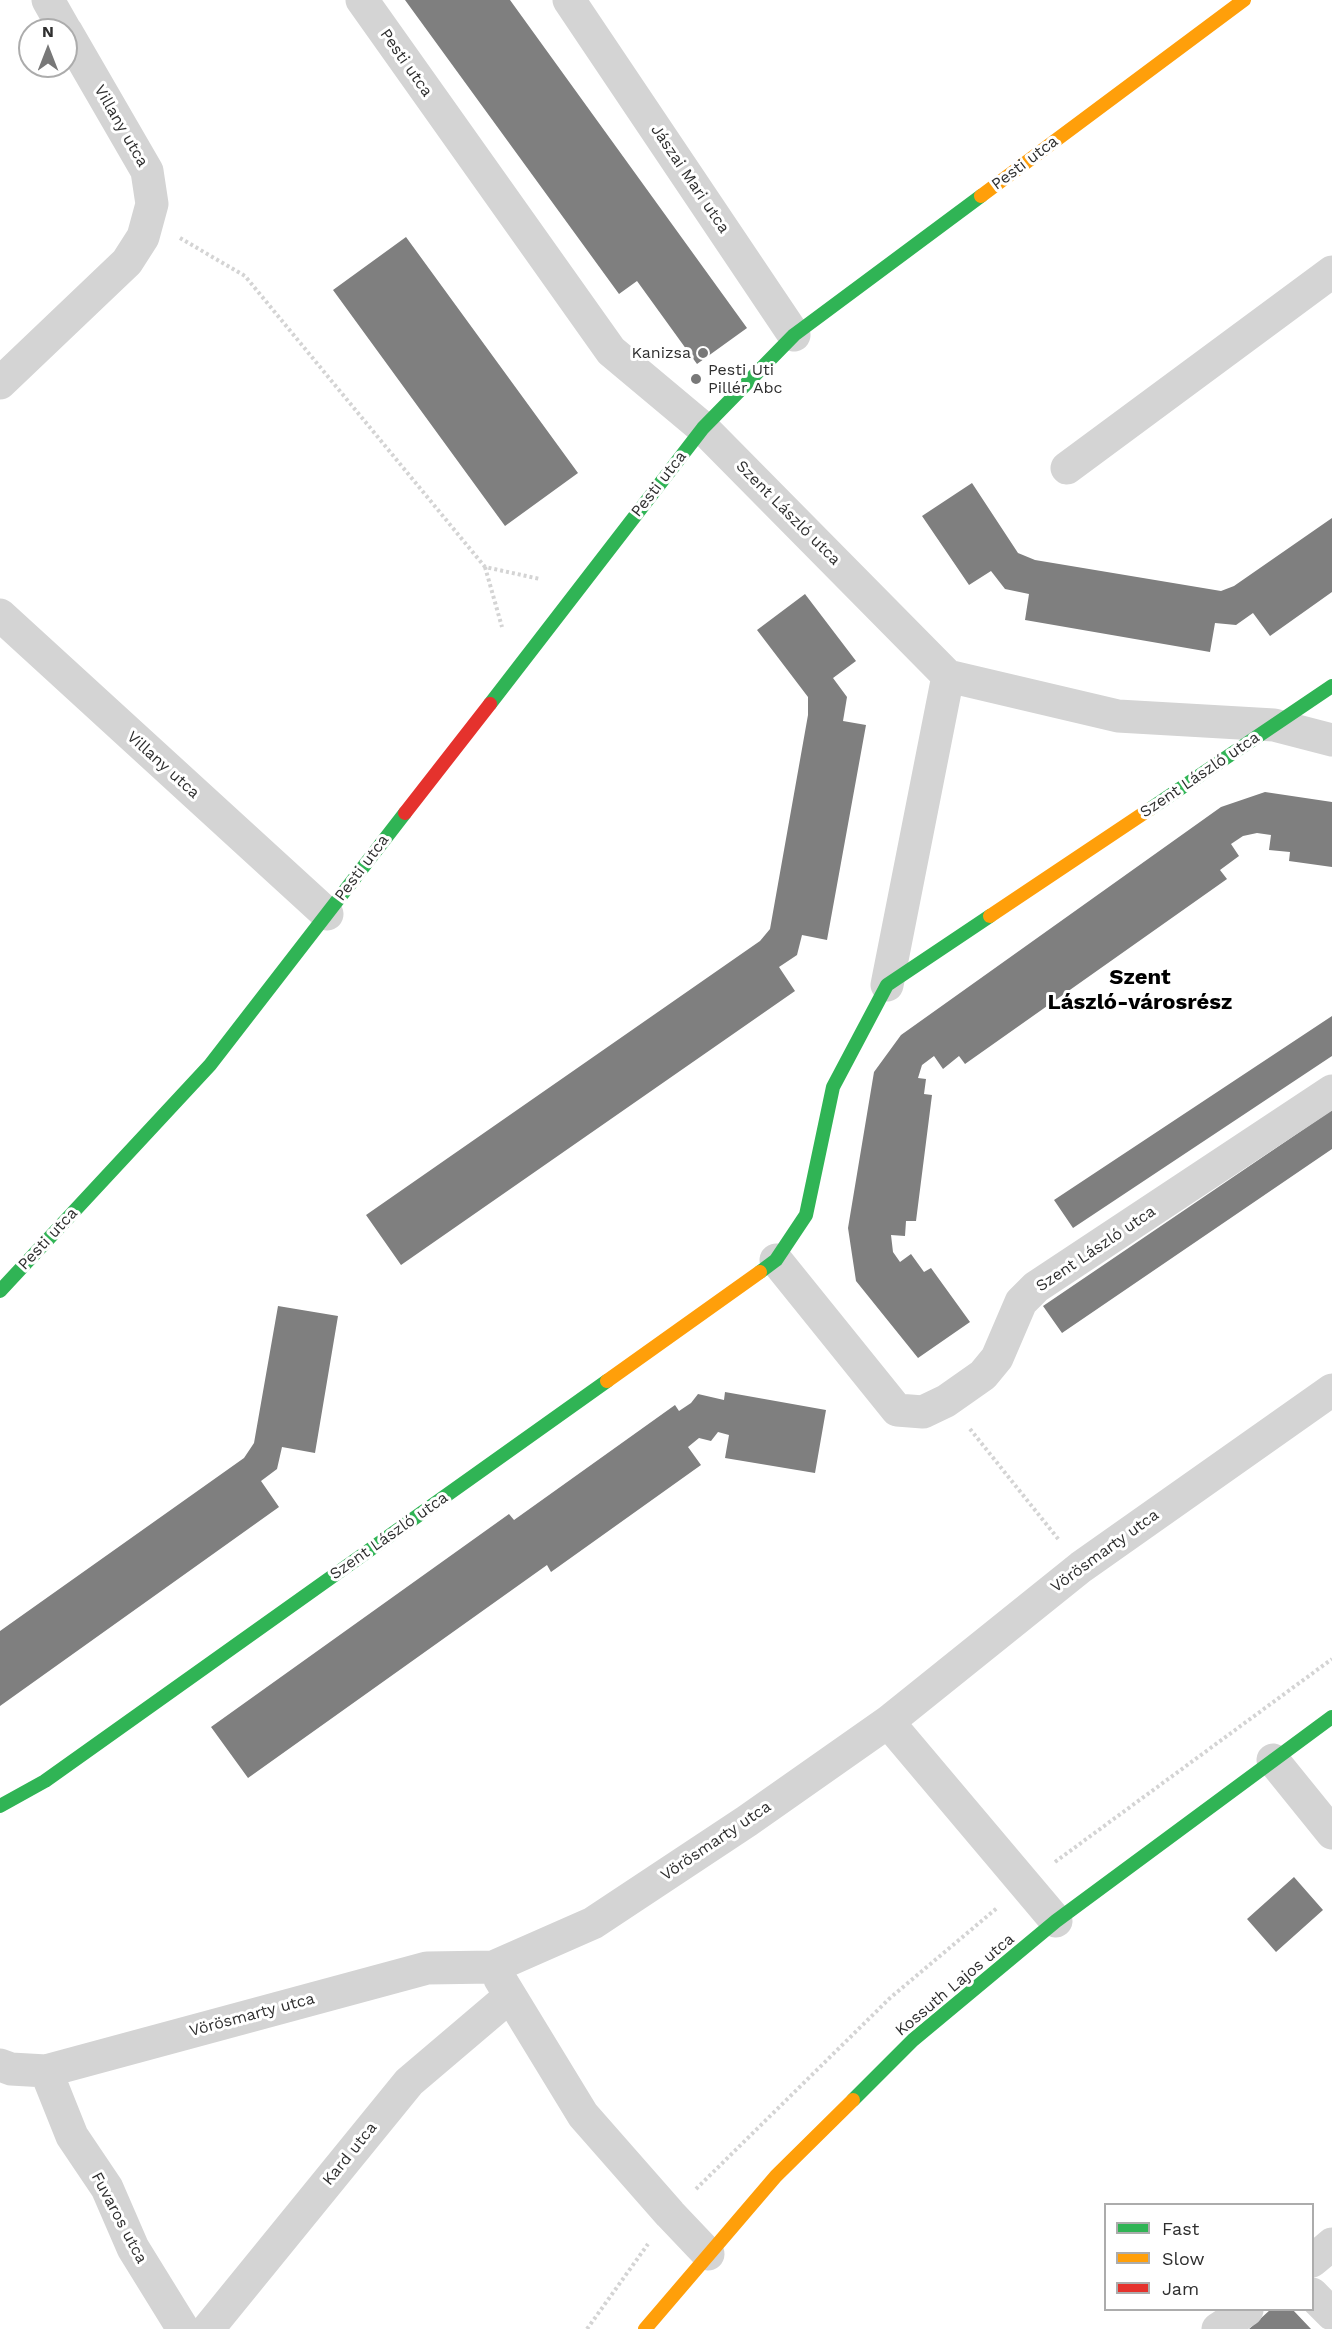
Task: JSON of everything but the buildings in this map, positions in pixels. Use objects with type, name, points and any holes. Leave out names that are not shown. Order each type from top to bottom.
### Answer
[{"type":"street","name":"Villany utca","points":[[48,0],[58,18]]},
{"type":"street","name":"Pesti utca","points":[[362,0],[611,351],[703,428]]},
{"type":"street","name":"Pesti utca","points":[[0,1291],[210,1065],[703,428],[794,335],[1244,0]]},
{"type":"street","name":"Jászai Mari utca","points":[[581,8],[794,335]]},
{"type":"street","name":"Villany utca","points":[[0,383],[127,262],[143,237],[152,204],[147,171],[78,52]]},
{"type":"street","points":[[1067,468],[1332,272]]},
{"type":"street","name":"Szent László utca","points":[[703,428],[948,676],[1118,716],[1274,725],[1332,740]]},
{"type":"street","name":"Villany utca","points":[[0,615],[327,914]]},
{"type":"street","name":"Szent László utca","points":[[0,1806],[45,1781],[776,1260],[806,1215],[833,1087],[888,986],[948,676]]},
{"type":"street","name":"Szent László utca","points":[[888,986],[1332,686]]},
{"type":"street","name":"Szent László utca","points":[[776,1260],[897,1410],[923,1412],[946,1401],[983,1375],[998,1358],[1022,1302],[1036,1287],[1332,1091]]},
{"type":"street","name":"Vörösmarty utca","points":[[0,2065],[11,2069],[46,2071],[427,1968],[493,1967],[593,1923],[747,1821],[888,1722],[1081,1567],[1332,1390]]},
{"type":"street","name":"Kossuth Lajos utca","points":[[645,2329],[776,2176],[913,2040],[1056,1921],[1332,1717]]},
{"type":"street","points":[[888,1722],[1056,1921]]},
{"type":"street","points":[[1273,1760],[1332,1833]]},
{"type":"street","points":[[493,1967],[583,2115],[708,2254]]},
{"type":"street","name":"Kard utca","points":[[208,2329],[409,2082],[510,1997]]},
{"type":"street","name":"Fuvaros utca","points":[[46,2071],[72,2136],[107,2188],[133,2248],[183,2329]]},
{"type":"street","points":[[1314,2259],[1332,2244]]},
{"type":"street","points":[[1314,2296],[1332,2314]]},
{"type":"street","points":[[1218,2329],[1245,2311]]},
{"type":"path","points":[[148,220],[244,276],[485,567],[514,670]]},
{"type":"path","points":[[485,567],[578,587]]},
{"type":"path","points":[[946,1401],[1081,1567]]},
{"type":"traffic: fast","points":[[490,704],[703,428],[794,335],[981,196]]},
{"type":"traffic: fast","points":[[1150,809],[1332,686]]},
{"type":"traffic: fast","points":[[0,1291],[210,1065],[405,813]]},
{"type":"traffic: fast","points":[[760,1272],[776,1260],[806,1215],[833,1087],[887,985],[990,916]]},
{"type":"traffic: fast","points":[[0,1806],[45,1781],[607,1381]]},
{"type":"traffic: fast","points":[[853,2100],[913,2040],[1056,1921],[1332,1717]]},
{"type":"traffic: slow","points":[[981,196],[1244,0]]},
{"type":"traffic: slow","points":[[990,916],[1150,809]]},
{"type":"traffic: slow","points":[[607,1381],[760,1272]]},
{"type":"traffic: slow","points":[[645,2329],[776,2176],[853,2100]]},
{"type":"traffic: jam","points":[[405,813],[490,704]]},
{"type":"place","name":"Kanizsa","points":[[703,353]]},
{"type":"place","name":"Pesti Uti Pillér Abc","points":[[696,379]]},
{"type":"district","name":"Szent László-városrész","points":[[1140,990]]}]
